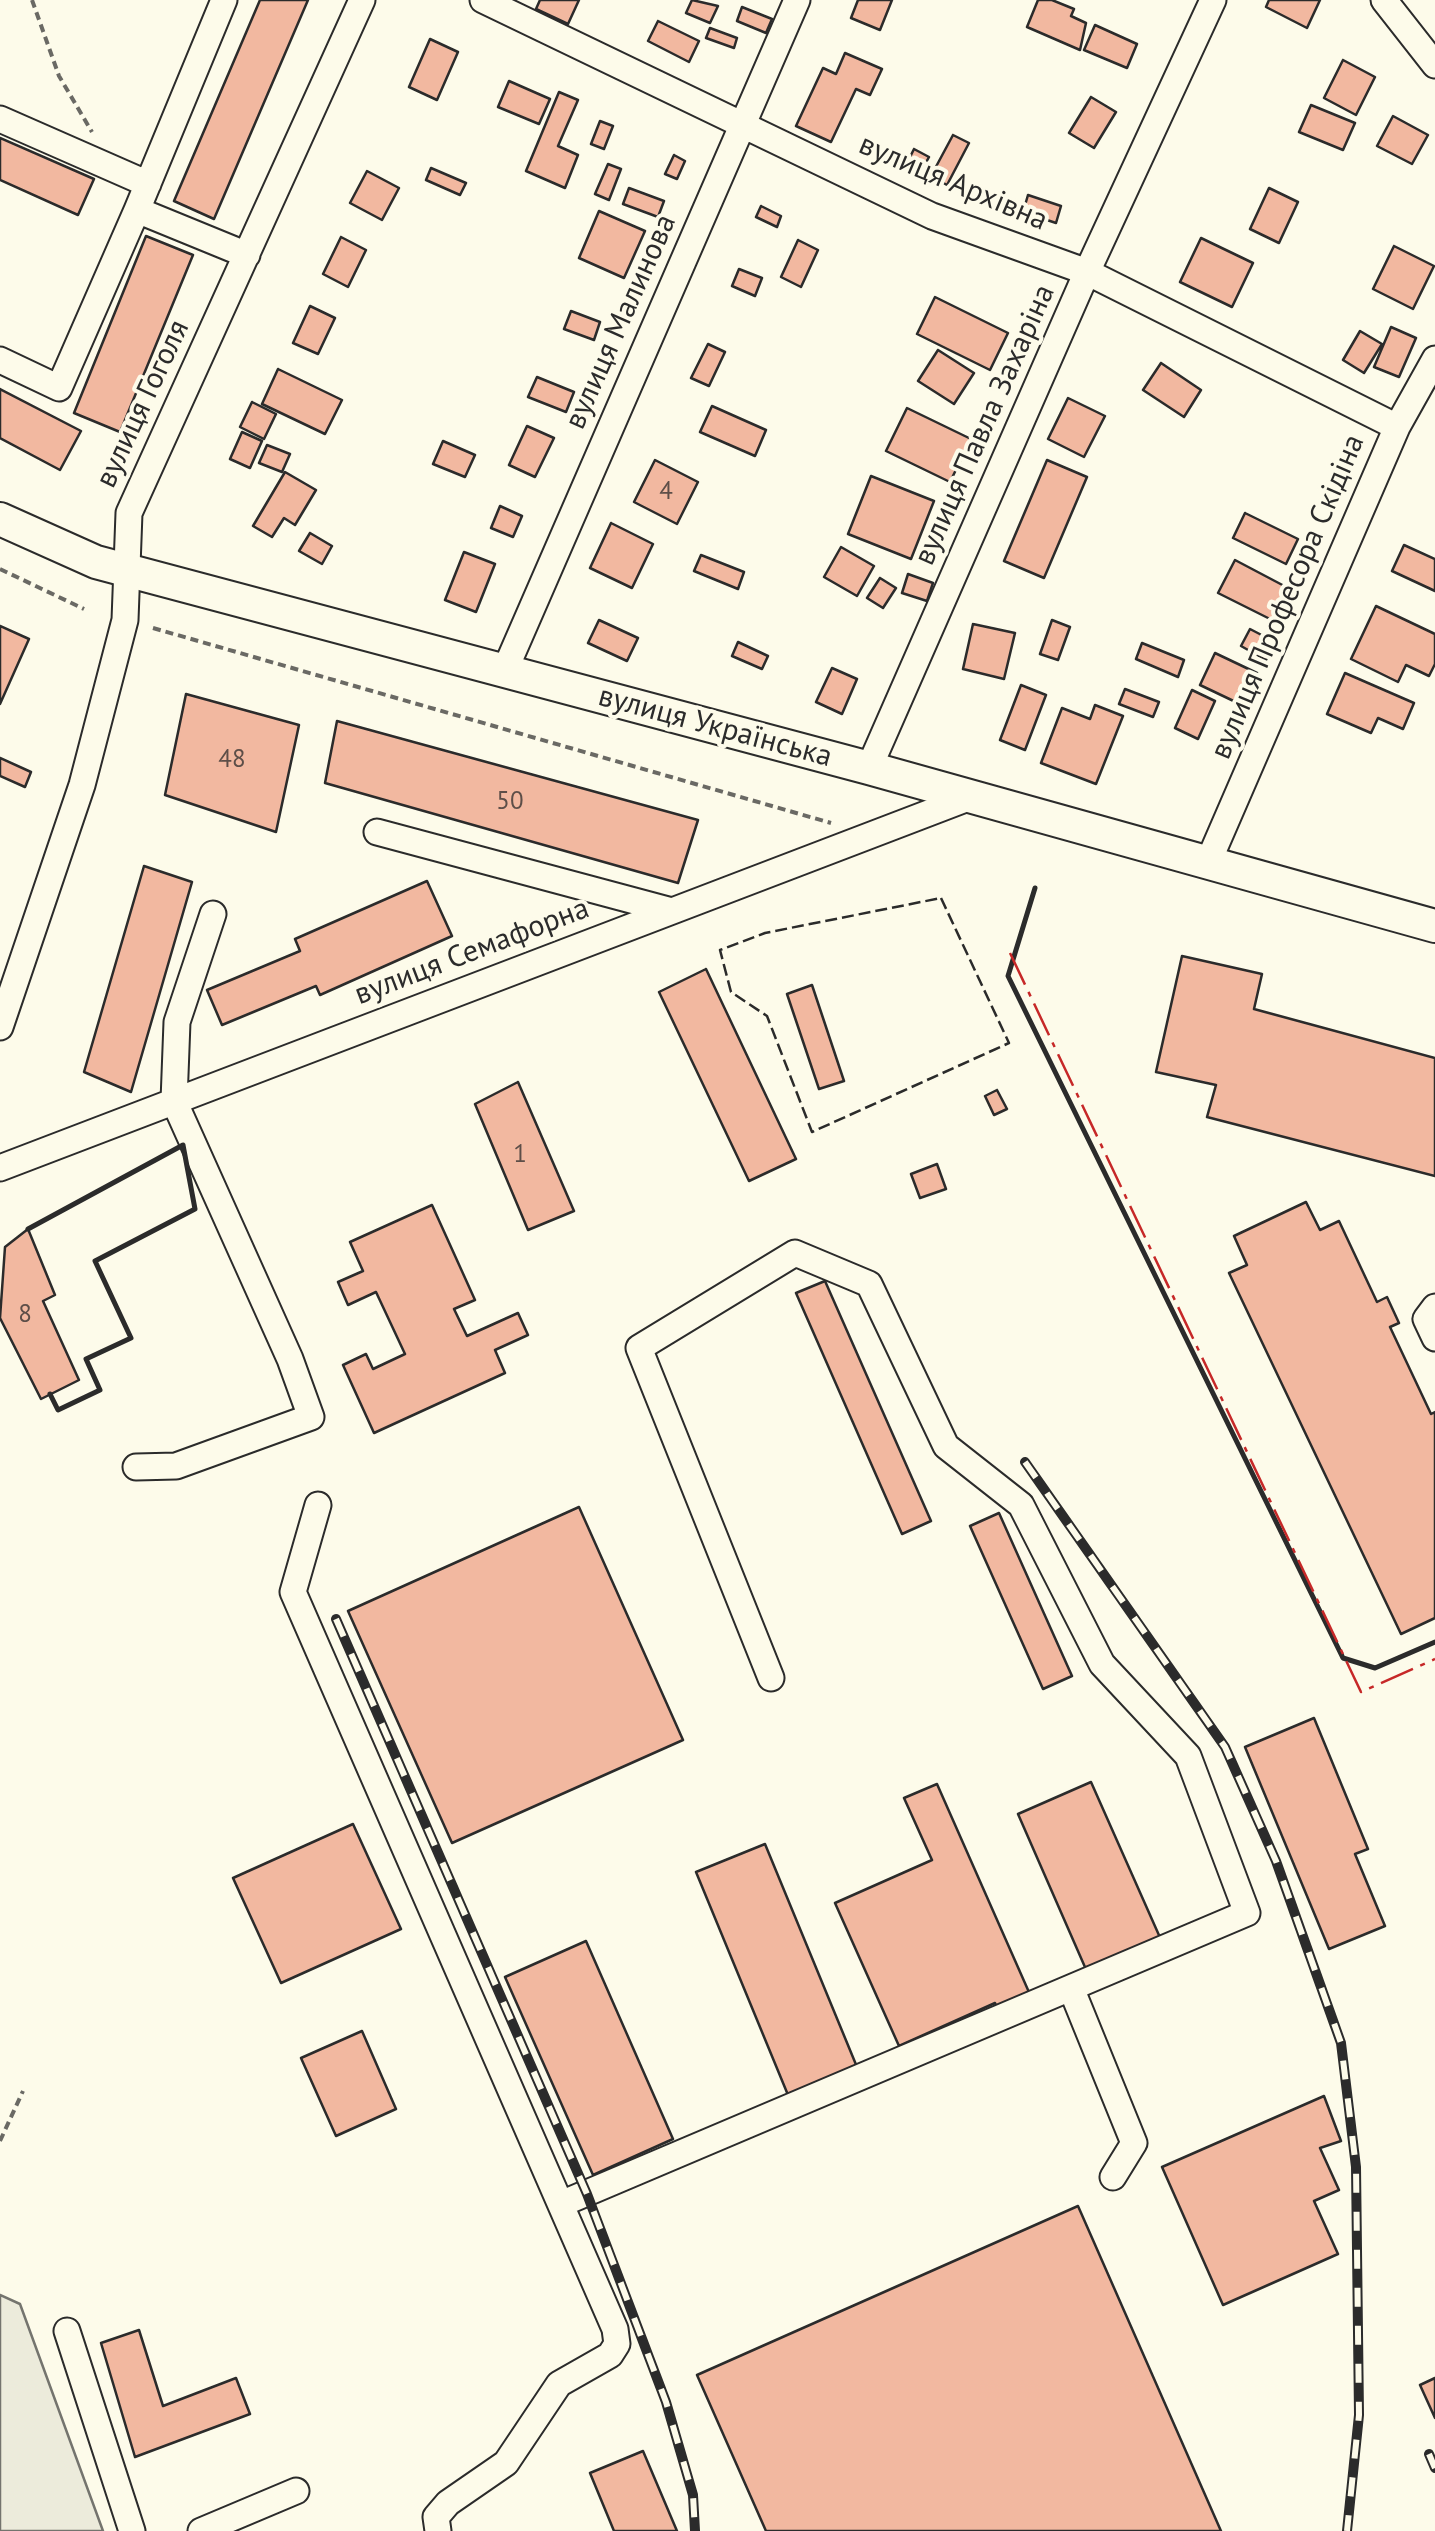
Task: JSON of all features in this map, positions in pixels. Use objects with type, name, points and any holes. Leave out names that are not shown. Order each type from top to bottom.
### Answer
[{"type":"main road","name":"вулиця Українська","points":[[0,518],[96,562],[127,571],[869,768],[1435,926]]},
{"type":"street","points":[[0,360],[59,388],[224,0]]},
{"type":"street","name":"вулиця Гоголя","points":[[0,1027],[82,785],[125,620],[129,513],[362,0]]},
{"type":"street","name":"вулиця Архівна","points":[[483,0],[932,216],[1087,272],[1397,426]]},
{"type":"street","name":"вулиця Малинова","points":[[505,670],[797,0]]},
{"type":"street","name":"вулиця Павла Захаріна","points":[[869,768],[1087,272],[1213,0]]},
{"type":"street","points":[[1384,0],[1433,57]]},
{"type":"street","points":[[0,119],[148,184]]},
{"type":"street","points":[[137,210],[247,254]]},
{"type":"street","name":"вулиця Професора Скідіна","points":[[1208,865],[1397,426],[1435,358]]},
{"type":"street","name":"вулиця Семафорна","points":[[0,1168],[968,798]]},
{"type":"street","points":[[377,832],[672,911]]},
{"type":"street","points":[[136,1467],[176,1466],[311,1417],[290,1359],[174,1101],[177,1022],[213,914]]},
{"type":"street","points":[[561,2204],[1247,1914],[1188,1756],[1102,1664],[1021,1505],[946,1446],[869,1284],[795,1253],[639,1348],[771,1678]]},
{"type":"street","points":[[1435,1307],[1426,1319],[1435,1338]]},
{"type":"street","points":[[318,1505],[293,1592],[561,2204],[617,2344],[610,2355],[559,2384],[506,2462],[448,2503],[436,2517],[438,2531]]},
{"type":"street","points":[[1071,1988],[1134,2144],[1113,2177]]},
{"type":"street","points":[[67,2331],[132,2531]]},
{"type":"street","points":[[201,2531],[296,2491]]},
{"type":"path","points":[[32,0],[59,76],[113,168]]},
{"type":"path","points":[[0,569],[84,609]]},
{"type":"path","points":[[154,628],[873,835]]},
{"type":"path","points":[[0,2141],[22,2091]]},
{"type":"shaded area","points":[[0,2295],[20,2304],[103,2531],[0,2531]]},
{"type":"building","points":[[260,0],[308,0],[214,219],[174,201]]},
{"type":"building","points":[[540,0],[579,0],[568,24],[536,9]]},
{"type":"building","points":[[692,0],[718,6],[710,23],[686,13]]},
{"type":"building","points":[[858,0],[892,0],[880,30],[851,18]]},
{"type":"building","points":[[1038,0],[1052,0],[1074,9],[1071,16],[1086,23],[1080,50],[1027,27]]},
{"type":"building","points":[[1269,0],[1320,0],[1307,28],[1266,7]]},
{"type":"building","points":[[742,7],[772,19],[766,33],[737,21]]},
{"type":"building","points":[[658,21],[699,41],[689,62],[648,41]]},
{"type":"building","points":[[1095,25],[1137,44],[1127,68],[1084,50]]},
{"type":"building","points":[[710,28],[737,38],[734,48],[706,38]]},
{"type":"building","points":[[430,39],[458,52],[437,100],[409,87]]},
{"type":"building","points":[[845,53],[882,69],[870,95],[856,89],[831,142],[796,126],[823,68],[836,74]]},
{"type":"building","points":[[1343,60],[1375,77],[1356,115],[1324,98]]},
{"type":"building","points":[[509,81],[550,99],[539,124],[498,107]]},
{"type":"building","points":[[559,92],[578,100],[558,146],[578,155],[565,188],[526,171]]},
{"type":"building","points":[[1091,97],[1116,112],[1094,148],[1069,133]]},
{"type":"building","points":[[1311,105],[1355,123],[1343,150],[1299,132]]},
{"type":"building","points":[[1393,116],[1428,135],[1412,164],[1377,146]]},
{"type":"building","points":[[600,121],[613,126],[604,149],[591,144]]},
{"type":"building","points":[[953,135],[969,143],[947,185],[931,176]]},
{"type":"building","points":[[0,138],[94,179],[78,215],[0,180]]},
{"type":"building","points":[[914,149],[929,157],[918,177],[904,169]]},
{"type":"building","points":[[674,155],[685,161],[677,179],[665,174]]},
{"type":"building","points":[[608,164],[621,169],[609,200],[595,194]]},
{"type":"building","points":[[431,168],[466,183],[460,195],[426,180]]},
{"type":"building","points":[[367,171],[399,188],[382,220],[350,203]]},
{"type":"building","points":[[629,188],[664,201],[658,217],[623,204]]},
{"type":"building","points":[[1269,188],[1298,202],[1279,243],[1250,229]]},
{"type":"building","points":[[1028,195],[1061,206],[1056,223],[1023,212]]},
{"type":"building","points":[[761,206],[781,216],[777,227],[756,217]]},
{"type":"building","points":[[599,211],[645,231],[624,278],[579,258]]},
{"type":"building","points":[[146,236],[193,255],[120,432],[74,413]]},
{"type":"building","points":[[341,237],[366,250],[348,287],[323,274]]},
{"type":"building","points":[[1201,238],[1253,263],[1232,307],[1180,282]]},
{"type":"building","points":[[798,240],[818,250],[801,287],[781,277]]},
{"type":"building","points":[[1394,246],[1434,266],[1413,309],[1373,289]]},
{"type":"building","points":[[739,269],[762,278],[755,296],[732,286]]},
{"type":"building","points":[[935,297],[1008,333],[990,370],[917,334]]},
{"type":"building","points":[[310,306],[335,318],[318,354],[293,343]]},
{"type":"building","points":[[571,311],[600,322],[594,340],[564,329]]},
{"type":"building","points":[[1391,327],[1416,338],[1399,377],[1374,367]]},
{"type":"building","points":[[1360,331],[1382,344],[1364,373],[1343,360]]},
{"type":"building","points":[[708,344],[725,352],[709,386],[691,378]]},
{"type":"building","points":[[938,350],[974,373],[954,404],[918,381]]},
{"type":"building","points":[[1161,363],[1201,390],[1184,417],[1143,390]]},
{"type":"building","points":[[278,369],[342,400],[325,434],[262,404]]},
{"type":"building","points":[[537,377],[574,392],[566,412],[528,397]]},
{"type":"building","points":[[0,389],[81,431],[60,470],[0,438]]},
{"type":"building","points":[[1068,398],[1105,416],[1084,457],[1048,439]]},
{"type":"building","points":[[252,402],[276,414],[264,439],[240,427]]},
{"type":"building","points":[[712,406],[766,430],[755,456],[700,432]]},
{"type":"building","points":[[907,408],[971,439],[950,482],[886,451]]},
{"type":"building","points":[[527,426],[554,438],[535,477],[509,465]]},
{"type":"building","points":[[242,432],[262,441],[250,468],[230,459]]},
{"type":"building","points":[[443,441],[475,455],[465,477],[433,464]]},
{"type":"building","points":[[267,445],[290,454],[282,472],[259,463]]},
{"type":"building","points":[[655,460],[698,482],[677,524],[634,502]]},
{"type":"building","points":[[1047,460],[1087,477],[1044,578],[1004,561]]},
{"type":"building","points":[[285,472],[316,490],[295,525],[284,518],[272,537],[253,526]]},
{"type":"building","points":[[871,476],[934,501],[911,559],[848,534]]},
{"type":"building","points":[[500,506],[522,516],[513,537],[491,528]]},
{"type":"building","points":[[1245,513],[1298,539],[1286,564],[1233,538]]},
{"type":"building","points":[[611,523],[653,544],[632,588],[590,568]]},
{"type":"building","points":[[310,533],[332,546],[322,564],[299,551]]},
{"type":"building","points":[[1404,545],[1435,559],[1435,591],[1392,571]]},
{"type":"building","points":[[841,547],[874,566],[857,596],[824,577]]},
{"type":"building","points":[[464,552],[495,564],[476,612],[445,600]]},
{"type":"building","points":[[701,555],[744,572],[738,589],[694,571]]},
{"type":"building","points":[[1235,560],[1290,589],[1274,621],[1218,593]]},
{"type":"building","points":[[908,574],[933,583],[927,601],[902,593]]},
{"type":"building","points":[[880,578],[896,588],[883,608],[867,598]]},
{"type":"building","points":[[1376,606],[1435,634],[1435,664],[1429,676],[1406,665],[1398,682],[1351,659]]},
{"type":"building","points":[[599,620],[638,638],[627,661],[588,643]]},
{"type":"building","points":[[1052,620],[1070,627],[1058,660],[1040,654]]},
{"type":"building","points":[[973,624],[1015,633],[1004,679],[963,669]]},
{"type":"building","points":[[0,626],[29,639],[0,704]]},
{"type":"building","points":[[1250,629],[1275,642],[1266,660],[1241,646]]},
{"type":"building","points":[[738,642],[768,656],[762,669],[732,656]]},
{"type":"building","points":[[1142,643],[1184,660],[1178,677],[1136,659]]},
{"type":"building","points":[[1215,653],[1257,673],[1242,705],[1200,685]]},
{"type":"building","points":[[832,668],[857,679],[842,714],[816,702]]},
{"type":"building","points":[[1345,673],[1414,703],[1403,729],[1378,718],[1371,733],[1327,714]]},
{"type":"building","points":[[1021,685],[1046,695],[1025,750],[1000,740]]},
{"type":"building","points":[[1125,689],[1159,702],[1153,717],[1119,704]]},
{"type":"building","points":[[1192,690],[1215,701],[1198,739],[1175,728]]},
{"type":"building","points":[[186,694],[299,725],[276,832],[165,795]]},
{"type":"building","points":[[1095,705],[1123,716],[1096,784],[1041,763],[1062,708],[1090,719]]},
{"type":"building","points":[[337,721],[698,820],[678,883],[325,783]]},
{"type":"building","points":[[0,758],[31,772],[25,787],[0,776]]},
{"type":"building","points":[[144,866],[192,882],[131,1092],[84,1072]]},
{"type":"building","points":[[427,881],[452,936],[320,995],[316,986],[222,1025],[207,990],[300,951],[295,939]]},
{"type":"building","points":[[1182,956],[1262,974],[1254,1009],[1435,1058],[1435,1176],[1207,1117],[1216,1085],[1156,1072]]},
{"type":"building","points":[[706,969],[796,1159],[749,1181],[659,992]]},
{"type":"building","points":[[812,985],[844,1081],[819,1089],[787,994]]},
{"type":"building","points":[[518,1082],[574,1211],[528,1230],[475,1104]]},
{"type":"building","points":[[997,1090],[1007,1109],[994,1115],[985,1096]]},
{"type":"building","points":[[937,1164],[946,1189],[920,1198],[911,1174]]},
{"type":"building","points":[[1306,1202],[1320,1230],[1339,1221],[1377,1302],[1387,1297],[1399,1323],[1390,1327],[1431,1414],[1435,1412],[1435,1618],[1401,1634],[1229,1273],[1247,1265],[1234,1236]]},
{"type":"building","points":[[432,1205],[475,1300],[454,1309],[467,1336],[518,1313],[528,1335],[495,1350],[505,1373],[374,1433],[343,1365],[366,1354],[373,1369],[405,1354],[376,1292],[348,1305],[338,1282],[363,1271],[350,1242]]},
{"type":"building","points":[[28,1229],[55,1295],[43,1301],[79,1380],[41,1399],[0,1318],[5,1247]]},
{"type":"building","points":[[825,1281],[931,1521],[902,1534],[796,1293]]},
{"type":"building","points":[[579,1507],[683,1740],[452,1843],[348,1611]]},
{"type":"building","points":[[999,1513],[1072,1676],[1043,1689],[970,1526]]},
{"type":"building","points":[[1314,1718],[1368,1849],[1355,1854],[1385,1926],[1329,1949],[1245,1747]]},
{"type":"building","points":[[1091,1782],[1162,1942],[1088,1974],[1018,1814]]},
{"type":"building","points":[[937,1784],[1032,1999],[1000,2014],[995,2003],[899,2046],[835,1903],[932,1860],[904,1798]]},
{"type":"building","points":[[353,1824],[401,1929],[281,1983],[233,1878]]},
{"type":"building","points":[[765,1844],[857,2067],[788,2095],[696,1872]]},
{"type":"building","points":[[586,1941],[673,2139],[593,2175],[505,1977]]},
{"type":"building","points":[[362,2031],[396,2109],[336,2136],[301,2058]]},
{"type":"building","points":[[1324,2096],[1341,2141],[1320,2148],[1339,2190],[1314,2201],[1338,2254],[1223,2305],[1162,2167]]},
{"type":"building","points":[[1078,2206],[1221,2531],[766,2531],[697,2375]]},
{"type":"building","points":[[139,2330],[163,2406],[236,2378],[250,2414],[135,2457],[101,2343]]},
{"type":"building","points":[[1435,2378],[1435,2418],[1420,2385]]},
{"type":"building","points":[[643,2451],[677,2531],[614,2531],[590,2473]]},
{"type":"railway","points":[[1025,1462],[1225,1747],[1276,1861],[1341,2043],[1356,2167],[1359,2415],[1347,2531]]},
{"type":"railway","points":[[336,1619],[587,2194],[666,2402],[693,2495],[695,2531]]},
{"type":"railway","points":[[1429,2454],[1435,2468]]},
{"type":"fence","points":[[941,898],[1009,1043],[812,1132],[767,1016],[731,992],[720,950],[765,933],[941,898]]},
{"type":"wall","points":[[1035,888],[1008,976],[1343,1658],[1375,1668],[1435,1642]]},
{"type":"wall","points":[[28,1229],[183,1145],[195,1209],[95,1261],[131,1338],[86,1359],[100,1390],[58,1410],[50,1394]]},
{"type":"power","points":[[1010,953],[1361,1692],[1435,1659]]}]
